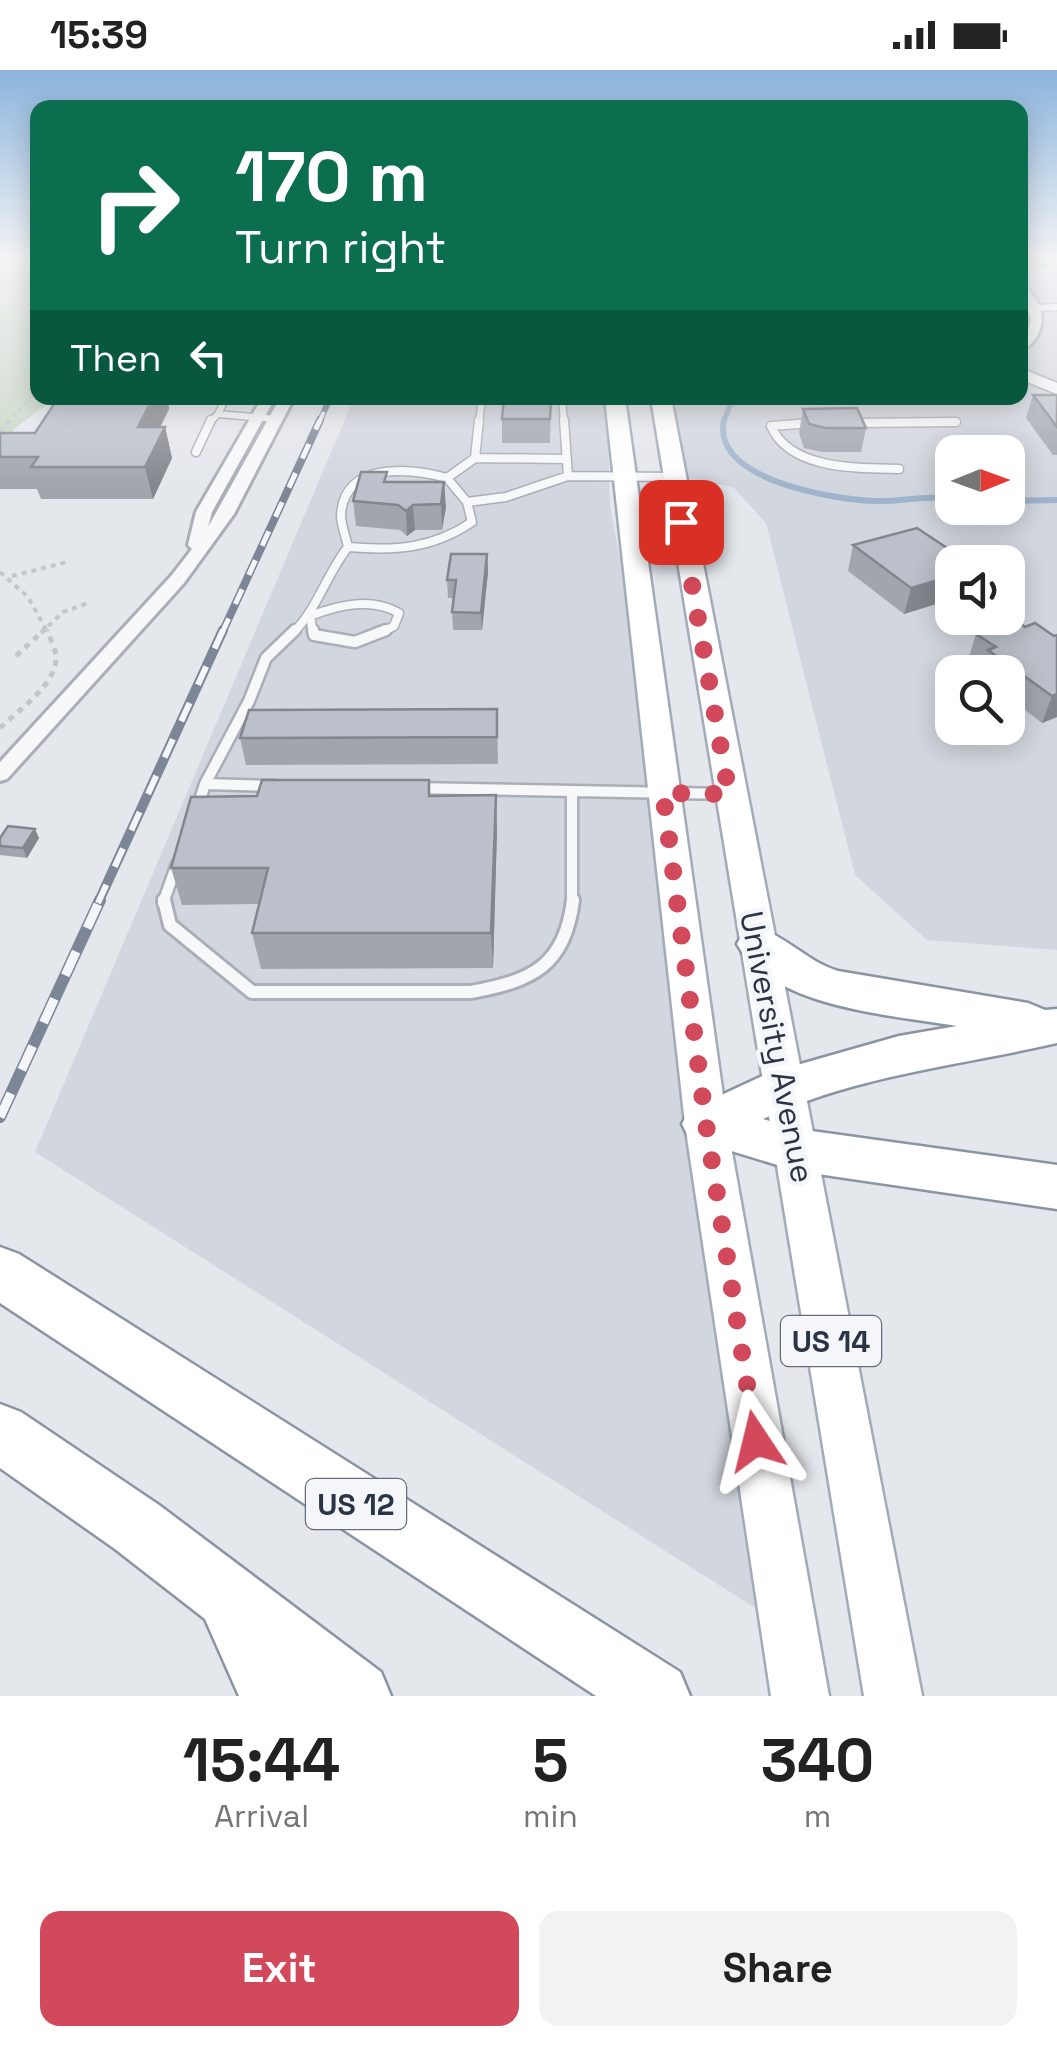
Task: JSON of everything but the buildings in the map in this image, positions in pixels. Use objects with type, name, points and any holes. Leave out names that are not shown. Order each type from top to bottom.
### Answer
[{"type":"highway","points":[[758,944],[804,977],[837,988],[1056,1026]]},
{"type":"highway","points":[[706,1124],[786,1087],[899,1055],[1056,1026]]},
{"type":"highway","points":[[706,1124],[797,1150],[1057,1187]]},
{"type":"highway","name":"US 12","points":[[0,1272],[56,1312],[656,1696]]},
{"type":"highway","points":[[7,1438],[137,1527],[358,1696]]},
{"type":"highway","points":[[228,1599],[273,1696]]},
{"type":"main road","name":"US 14","points":[[616,405],[706,1124],[800,1696]]},
{"type":"main road","name":"University Avenue","points":[[662,405],[893,1696]]},
{"type":"street","points":[[1028,376],[1057,389]]},
{"type":"street","points":[[194,554],[204,512],[264,405]]},
{"type":"street","points":[[0,774],[164,598],[226,514],[283,405]]},
{"type":"lane","points":[[196,452],[209,422],[222,405]]},
{"type":"lane","points":[[475,458],[481,405]]},
{"type":"lane","points":[[563,405],[568,476]]},
{"type":"lane","points":[[218,414],[276,419]]},
{"type":"lane","points":[[838,422],[956,422]]},
{"type":"lane","points":[[818,423],[771,426],[780,446],[790,453],[872,469],[899,469]]},
{"type":"lane","points":[[447,478],[475,458],[567,459]]},
{"type":"lane","points":[[391,470],[430,472],[447,478],[467,502],[472,522],[446,542],[399,551],[348,547],[341,514],[353,484],[366,476],[391,470]]},
{"type":"lane","points":[[467,502],[506,497],[568,476],[674,476]]},
{"type":"lane","points":[[193,818],[266,658],[310,616],[333,607],[380,603],[398,613],[394,626],[372,638],[342,645],[314,635],[310,616],[329,571],[348,547]]},
{"type":"lane","points":[[206,784],[283,786]]},
{"type":"lane","points":[[398,788],[729,794]]},
{"type":"lane","points":[[181,852],[163,903],[170,925],[252,992],[471,992],[499,987],[542,970],[564,942],[573,914],[572,792]]},
{"type":"path","points":[[0,432],[30,398]]},
{"type":"path","points":[[10,576],[67,562]]},
{"type":"path","points":[[0,572],[10,576],[25,592],[57,658],[55,669],[0,728]]},
{"type":"path","points":[[16,656],[63,612],[88,602]]},
{"type":"shaded area","points":[[1028,335],[1057,335],[1057,950],[927,940],[855,875],[766,523],[733,487],[682,477],[667,405],[1028,405]]},
{"type":"shaded area","points":[[351,405],[607,405],[610,507],[659,760],[787,1628],[35,1152]]},
{"type":"green space","points":[[0,335],[30,335],[30,405],[46,405],[14,429],[0,448]]},
{"type":"waterway","points":[[724,420],[730,405]]},
{"type":"waterway","points":[[724,420],[725,441],[736,458],[778,482],[855,499],[935,497]]},
{"type":"waterway","points":[[1025,501],[1057,500]]},
{"type":"railway","points":[[319,423],[327,405]]},
{"type":"railway","points":[[222,633],[320,420]]},
{"type":"railway","points":[[98,903],[223,630]]},
{"type":"railway","points":[[0,1117],[100,900]]},
{"type":"route","points":[[681,522],[729,794],[663,793],[706,1124],[756,1441]]}]
